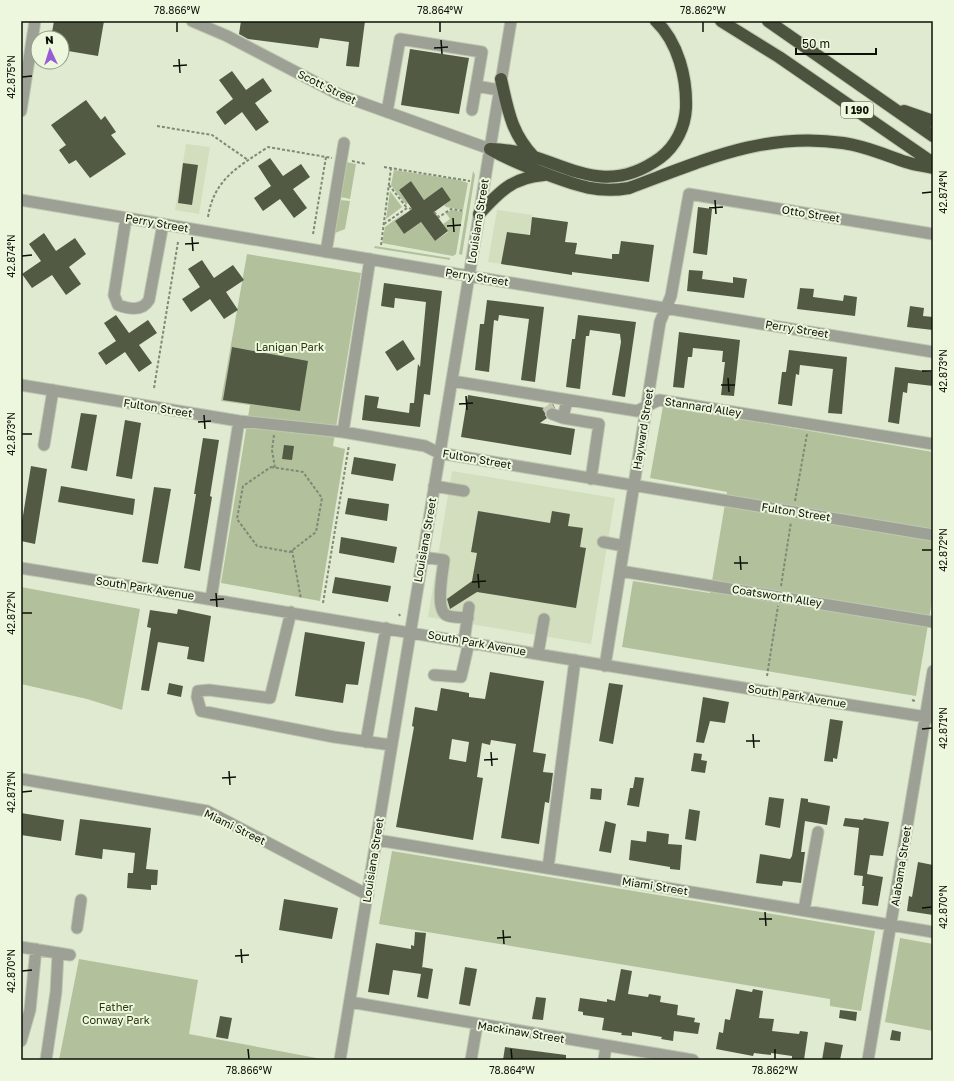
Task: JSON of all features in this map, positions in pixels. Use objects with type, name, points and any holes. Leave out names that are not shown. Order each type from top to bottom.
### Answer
[{"type":"highway","points":[[490,149],[507,149],[535,157],[584,175],[600,177],[621,176],[638,171],[652,164],[674,144],[683,128],[686,110],[684,77],[677,56],[669,39],[656,21]]},
{"type":"highway","name":"I 190","points":[[721,21],[779,57],[933,163]]},
{"type":"highway","name":"I 190","points":[[768,21],[933,136]]},
{"type":"highway","points":[[500,85],[515,133],[523,145],[535,157]]},
{"type":"highway","points":[[888,106],[933,121]]},
{"type":"highway","points":[[490,149],[506,159],[574,185],[594,190],[612,191],[629,188],[741,148],[781,142],[812,140],[844,143],[876,151],[908,163],[933,168]]},
{"type":"highway","points":[[479,214],[494,197],[516,181],[526,177],[548,175]]},
{"type":"street","points":[[21,111],[35,21]]},
{"type":"street","name":"Scott Street","points":[[192,21],[227,36],[340,95],[490,149]]},
{"type":"street","name":"Louisiana Street","points":[[340,1060],[511,21]]},
{"type":"street","points":[[387,112],[400,40],[482,52],[472,110]]},
{"type":"street","points":[[476,86],[500,85]]},
{"type":"street","points":[[326,252],[344,143]]},
{"type":"street","name":"Otto Street","points":[[689,194],[933,234]]},
{"type":"street","name":"Hayward Street","points":[[605,666],[648,405],[660,322],[671,296],[689,194]]},
{"type":"street","name":"Perry Street","points":[[21,200],[469,276],[933,352]]},
{"type":"street","points":[[126,218],[114,295],[118,305],[129,308],[137,309],[146,305],[149,300],[163,224]]},
{"type":"street","points":[[343,432],[370,259]]},
{"type":"street","name":"Stannard Alley","points":[[452,380],[637,411],[659,400],[933,444]]},
{"type":"street","name":"Fulton Street","points":[[21,385],[239,421],[343,432],[425,446],[440,454],[933,535]]},
{"type":"street","points":[[44,445],[53,390]]},
{"type":"street","points":[[538,395],[549,410],[563,418],[599,424],[591,479]]},
{"type":"street","points":[[563,418],[567,400]]},
{"type":"street","points":[[211,599],[239,421]]},
{"type":"street","points":[[434,486],[464,491]]},
{"type":"street","points":[[603,542],[624,546]]},
{"type":"street","points":[[422,557],[444,560],[440,605],[444,613],[447,616],[468,612],[467,641],[461,677],[434,675]]},
{"type":"street","name":"South Park Avenue","points":[[21,568],[467,641],[605,666],[929,718]]},
{"type":"street","name":"Coatsworth Alley","points":[[620,571],[933,622]]},
{"type":"street","points":[[292,612],[270,698],[209,690],[198,691],[197,697],[200,711],[334,737],[391,745]]},
{"type":"street","points":[[538,654],[544,619]]},
{"type":"street","points":[[366,742],[386,628]]},
{"type":"street","points":[[548,868],[575,660]]},
{"type":"street","name":"Alabama Street","points":[[868,1060],[891,924],[929,718],[933,671]]},
{"type":"street","name":"Miami Street","points":[[21,779],[207,811],[368,896]]},
{"type":"street","points":[[804,910],[818,832]]},
{"type":"street","name":"Miami Street","points":[[377,840],[933,932]]},
{"type":"street","points":[[76,928],[81,900]]},
{"type":"street","points":[[21,947],[70,955]]},
{"type":"street","points":[[21,1041],[30,1010],[36,949]]},
{"type":"street","points":[[46,1060],[56,992],[58,953]]},
{"type":"street","name":"Mackinaw Street","points":[[350,1002],[477,1025],[693,1060]]},
{"type":"street","points":[[471,1060],[477,1025]]},
{"type":"street","points":[[604,1060],[606,1046]]},
{"type":"path","points":[[157,126],[212,135],[248,160]]},
{"type":"path","points":[[208,217],[211,200],[217,188],[229,174],[268,147],[332,158]]},
{"type":"path","points":[[313,234],[326,157]]},
{"type":"path","points":[[346,161],[366,164]]},
{"type":"path","points":[[384,167],[470,181]]},
{"type":"path","points":[[380,245],[392,168]]},
{"type":"path","points":[[389,185],[407,208],[412,209]]},
{"type":"path","points":[[384,224],[407,208]]},
{"type":"path","points":[[434,212],[439,217],[451,209],[464,211]]},
{"type":"path","points":[[154,388],[178,242]]},
{"type":"path","points":[[794,504],[808,430]]},
{"type":"path","points":[[272,442],[275,468]]},
{"type":"path","points":[[324,603],[349,446]]},
{"type":"path","points":[[271,467],[303,472],[322,498],[316,532],[292,550],[290,552],[257,546],[237,519],[243,486],[271,467]]},
{"type":"path","points":[[781,586],[792,517]]},
{"type":"path","points":[[292,550],[301,599]]},
{"type":"path","points":[[767,676],[778,604]]},
{"type":"shaded area","points":[[186,144],[210,147],[199,214],[175,210]]},
{"type":"shaded area","points":[[497,210],[532,215],[524,267],[488,262]]},
{"type":"shaded area","points":[[452,471],[615,498],[591,644],[428,617]]},
{"type":"green space","points":[[346,162],[356,164],[350,199],[341,197]]},
{"type":"green space","points":[[394,170],[459,180],[468,183],[463,210],[446,207],[444,205],[451,200],[442,188],[424,200],[411,181],[399,190],[408,203],[406,205],[391,185]]},
{"type":"green space","points":[[473,171],[475,175],[462,255],[459,254]]},
{"type":"green space","points":[[390,191],[402,207],[386,219]]},
{"type":"green space","points":[[340,200],[350,201],[345,229],[335,233]]},
{"type":"green space","points":[[452,210],[463,212],[456,254],[453,256],[382,243],[385,227],[407,211],[395,221],[404,234],[421,222],[435,241],[448,232],[443,224],[450,219],[446,213]]},
{"type":"green space","points":[[375,246],[450,258],[450,260],[374,248]]},
{"type":"green space","name":"Lanigan Park","points":[[247,254],[361,273],[333,446],[345,449],[320,601],[221,583],[250,405],[221,401]]},
{"type":"green space","points":[[663,406],[933,452],[933,595],[916,696],[622,647],[633,581],[710,593],[727,492],[650,478]]},
{"type":"green space","points":[[21,587],[140,609],[122,710],[87,699],[21,684]]},
{"type":"green space","points":[[392,851],[875,931],[861,1011],[830,1006],[830,999],[379,924]]},
{"type":"green space","points":[[900,938],[933,944],[933,1031],[885,1022]]},
{"type":"green space","name":"Father Conway Park","points":[[79,959],[198,980],[189,1034],[327,1060],[59,1060]]},
{"type":"building","points":[[54,21],[104,21],[98,56],[70,51],[70,30],[52,30]]},
{"type":"building","points":[[241,21],[365,21],[359,67],[346,66],[349,42],[320,38],[318,48],[248,39],[239,34]]},
{"type":"building","points":[[410,49],[469,58],[459,114],[401,105]]},
{"type":"building","points":[[232,71],[246,90],[263,78],[272,91],[255,103],[269,122],[256,131],[242,112],[225,125],[216,112],[233,99],[219,80]]},
{"type":"building","points":[[86,100],[101,120],[105,116],[116,132],[111,135],[126,154],[90,178],[76,160],[69,164],[59,150],[66,145],[51,125]]},
{"type":"building","points":[[270,158],[283,176],[301,164],[310,177],[293,189],[307,208],[294,218],[280,199],[263,211],[254,198],[271,186],[258,166]]},
{"type":"building","points":[[183,163],[198,165],[192,205],[178,203]]},
{"type":"building","points":[[411,181],[424,200],[442,187],[451,200],[434,212],[448,231],[435,241],[421,222],[404,234],[395,221],[412,209],[399,190]]},
{"type":"building","points":[[698,207],[712,209],[707,255],[693,253]]},
{"type":"building","points":[[532,217],[568,222],[565,242],[577,243],[575,254],[612,259],[612,254],[619,254],[621,241],[654,245],[649,282],[572,272],[572,275],[501,264],[507,232],[530,235]]},
{"type":"building","points":[[44,233],[56,251],[75,238],[86,254],[69,267],[81,284],[66,295],[52,275],[32,288],[22,274],[41,261],[29,244]]},
{"type":"building","points":[[202,260],[214,278],[233,265],[244,280],[226,292],[238,310],[224,319],[210,299],[191,312],[182,299],[200,287],[188,269]]},
{"type":"building","points":[[689,270],[703,271],[702,279],[733,283],[733,277],[747,279],[744,298],[687,291]]},
{"type":"building","points":[[384,283],[442,291],[430,395],[424,394],[420,427],[362,420],[365,395],[379,397],[377,408],[409,413],[410,403],[414,403],[418,364],[420,367],[426,302],[395,298],[394,308],[381,306]]},
{"type":"building","points":[[800,288],[814,289],[813,297],[843,301],[844,295],[857,297],[855,316],[797,309]]},
{"type":"building","points":[[487,300],[544,307],[535,382],[521,380],[529,319],[499,315],[498,321],[494,320],[489,372],[475,370],[480,324],[484,324]]},
{"type":"building","points":[[910,306],[924,308],[923,316],[933,317],[933,330],[907,327]]},
{"type":"building","points":[[116,315],[129,333],[148,320],[157,333],[139,345],[152,363],[139,372],[125,352],[106,365],[98,353],[116,341],[104,323]]},
{"type":"building","points":[[578,315],[636,322],[625,397],[612,395],[621,342],[620,334],[590,330],[589,336],[586,336],[580,389],[566,387],[572,339],[575,339]]},
{"type":"building","points":[[679,332],[740,340],[734,396],[721,395],[725,362],[722,362],[723,351],[693,348],[692,357],[688,357],[684,388],[673,387]]},
{"type":"building","points":[[403,340],[415,359],[397,371],[385,352]]},
{"type":"building","points":[[232,347],[308,361],[300,411],[223,400]]},
{"type":"building","points":[[789,350],[847,357],[842,414],[828,413],[833,369],[800,365],[799,375],[796,374],[792,406],[778,404],[782,372],[786,372]]},
{"type":"building","points":[[895,367],[933,372],[933,386],[908,383],[907,393],[903,392],[899,424],[888,422]]},
{"type":"building","points":[[468,395],[545,408],[550,404],[553,404],[555,408],[547,409],[545,415],[547,418],[540,423],[575,429],[571,455],[461,437]]},
{"type":"building","points":[[81,413],[97,415],[87,471],[71,468]]},
{"type":"building","points":[[125,420],[141,423],[132,479],[116,476]]},
{"type":"building","points":[[203,438],[219,440],[210,496],[212,497],[200,571],[184,568]]},
{"type":"building","points":[[284,445],[294,446],[292,460],[282,459]]},
{"type":"building","points":[[354,457],[396,464],[393,481],[351,474]]},
{"type":"building","points":[[31,466],[47,469],[35,544],[21,541],[21,528]]},
{"type":"building","points":[[61,486],[135,499],[133,515],[58,502]]},
{"type":"building","points":[[154,487],[171,489],[158,564],[142,562]]},
{"type":"building","points":[[348,498],[389,504],[387,521],[345,514]]},
{"type":"building","points":[[478,511],[550,523],[552,511],[570,514],[568,526],[583,528],[580,547],[586,548],[576,608],[477,592],[450,609],[447,599],[472,581],[477,553],[471,552]]},
{"type":"building","points":[[341,537],[397,547],[394,563],[339,553]]},
{"type":"building","points":[[335,577],[391,586],[388,602],[332,593]]},
{"type":"building","points":[[178,609],[211,616],[204,662],[187,659],[189,647],[158,642],[149,691],[141,690],[151,628],[147,627],[150,610],[177,614]]},
{"type":"building","points":[[305,632],[365,642],[358,685],[346,684],[343,703],[295,696]]},
{"type":"building","points":[[490,672],[544,681],[533,752],[546,754],[543,772],[553,773],[549,803],[545,802],[539,844],[501,838],[516,744],[491,740],[490,745],[482,743],[477,777],[483,778],[473,840],[396,827],[414,727],[412,726],[415,707],[437,711],[441,688],[469,693],[469,697],[485,699]],"holes":[[[452,739],[469,742],[466,762],[449,759]]]},
{"type":"building","points":[[169,683],[183,686],[181,697],[167,694]]},
{"type":"building","points":[[609,683],[623,685],[613,744],[599,741]]},
{"type":"building","points":[[703,697],[729,702],[725,723],[710,721],[704,743],[696,742]]},
{"type":"building","points":[[830,719],[843,721],[837,759],[833,758],[833,762],[824,761]]},
{"type":"building","points":[[694,753],[702,754],[701,760],[707,761],[705,773],[691,771]]},
{"type":"building","points":[[635,777],[644,778],[639,807],[627,805],[630,788],[633,788]]},
{"type":"building","points":[[591,788],[602,789],[601,800],[590,799]]},
{"type":"building","points":[[769,797],[784,799],[780,828],[765,825]]},
{"type":"building","points":[[801,798],[808,799],[808,802],[830,806],[827,825],[805,821],[801,852],[805,852],[801,883],[783,881],[782,886],[756,883],[760,854],[790,859],[792,856]]},
{"type":"building","points":[[689,809],[700,811],[696,841],[685,839]]},
{"type":"building","points":[[21,813],[64,820],[61,841],[21,835]]},
{"type":"building","points":[[845,818],[863,820],[864,818],[889,822],[883,856],[870,855],[867,874],[883,877],[878,906],[862,904],[864,886],[862,886],[863,876],[854,875],[859,828],[843,826]]},
{"type":"building","points":[[80,819],[151,828],[146,869],[158,870],[157,885],[151,885],[151,890],[127,888],[128,873],[133,873],[135,853],[103,849],[102,859],[75,855]]},
{"type":"building","points":[[605,821],[616,824],[611,853],[599,851]]},
{"type":"building","points":[[647,831],[669,834],[668,844],[682,845],[680,870],[629,860],[631,840],[646,842]]},
{"type":"building","points":[[918,862],[933,865],[933,915],[907,911],[909,896],[912,897]]},
{"type":"building","points":[[284,899],[338,908],[332,939],[279,930]]},
{"type":"building","points":[[415,932],[426,933],[422,967],[433,969],[428,999],[417,997],[421,974],[393,970],[389,995],[368,992],[376,943],[411,949],[411,945],[414,946]]},
{"type":"building","points":[[465,967],[477,969],[470,1006],[459,1004]]},
{"type":"building","points":[[621,969],[632,971],[628,994],[648,997],[649,994],[661,996],[660,1002],[678,1005],[677,1015],[695,1018],[694,1022],[700,1023],[698,1034],[674,1031],[673,1041],[661,1039],[662,1037],[632,1032],[632,1036],[621,1035],[622,1033],[602,1030],[604,1018],[583,1015],[583,1012],[578,1011],[580,998],[607,1002],[607,999],[615,1001]]},
{"type":"building","points":[[736,989],[752,992],[753,989],[763,991],[759,1018],[774,1019],[772,1031],[799,1034],[800,1031],[808,1032],[804,1060],[792,1059],[792,1056],[771,1053],[771,1055],[754,1053],[753,1056],[716,1049],[719,1032],[723,1033],[725,1019],[730,1020]]},
{"type":"building","points":[[536,997],[546,998],[543,1020],[532,1019]]},
{"type":"building","points":[[840,1010],[857,1012],[856,1021],[839,1018]]},
{"type":"building","points":[[220,1016],[232,1018],[228,1039],[216,1037]]},
{"type":"building","points":[[892,1030],[901,1032],[900,1041],[890,1040]]},
{"type":"building","points":[[825,1042],[843,1045],[840,1060],[822,1060]]},
{"type":"building","points":[[505,1047],[566,1055],[566,1060],[503,1060]]},
{"type":"tunnel","points":[[547,406],[552,414]]}]
